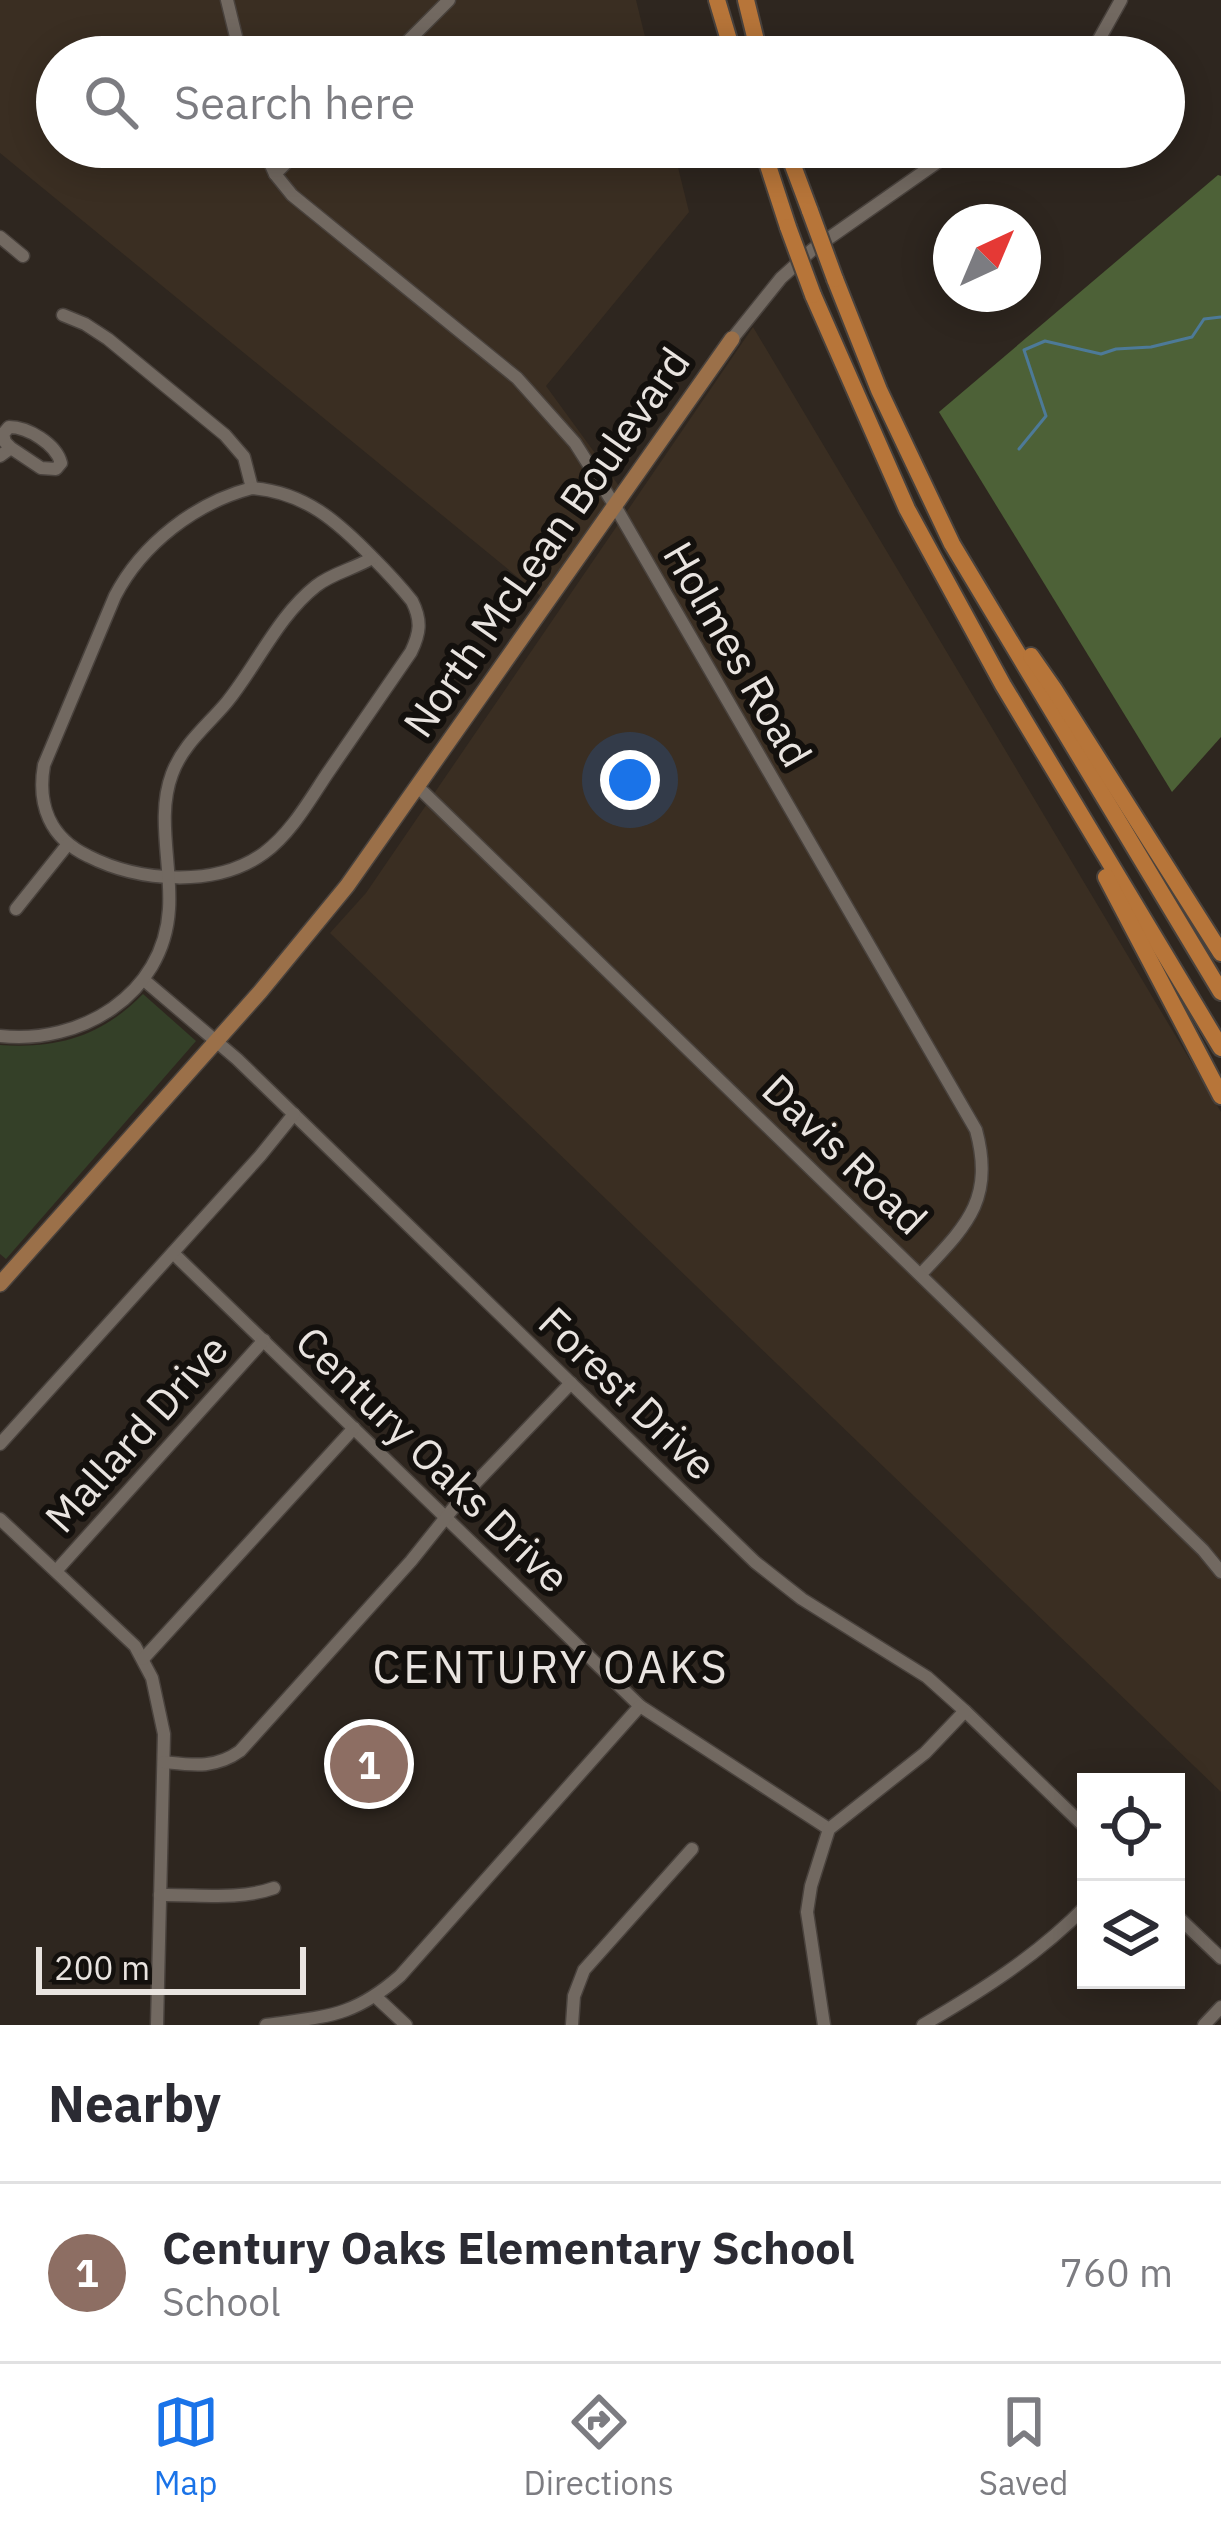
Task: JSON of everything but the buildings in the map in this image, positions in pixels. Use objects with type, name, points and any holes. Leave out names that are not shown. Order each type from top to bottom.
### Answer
[{"type":"highway","points":[[717,0],[728,36]]},
{"type":"highway","points":[[746,0],[755,36]]},
{"type":"highway","points":[[770,168],[813,295],[907,508],[1221,1096]]},
{"type":"highway","points":[[794,168],[879,390],[952,544],[1221,992]]},
{"type":"highway","points":[[969,572],[1054,689],[1221,953]]},
{"type":"highway","points":[[1004,686],[1221,1048]]},
{"type":"main road","name":"North McLean Boulevard","points":[[214,1040],[347,886],[732,339]]},
{"type":"main road","points":[[0,1285],[214,1040]]},
{"type":"street","points":[[226,0],[235,36]]},
{"type":"street","points":[[413,36],[448,0]]},
{"type":"street","points":[[1101,36],[1121,0]]},
{"type":"street","name":"Holmes Road","points":[[272,168],[304,205],[517,378],[575,443],[615,506],[976,1130],[983,1164],[980,1195],[962,1231],[921,1274]]},
{"type":"street","points":[[275,174],[281,168]]},
{"type":"street","points":[[732,339],[812,250],[928,168]]},
{"type":"street","points":[[0,237],[23,256]]},
{"type":"street","points":[[63,315],[108,339],[225,435],[244,457],[252,488]]},
{"type":"street","points":[[14,426],[54,448],[61,463],[47,470],[4,453],[4,434],[14,426]]},
{"type":"street","points":[[252,488],[315,506],[372,557],[403,589],[419,615],[418,636],[274,845],[225,872],[169,876],[120,869],[91,858],[54,829],[41,794],[44,765],[121,585],[151,546],[178,523],[252,488]]},
{"type":"street","points":[[0,1036],[76,1029],[118,1006],[144,980],[165,935],[169,910],[166,800],[185,748],[226,704],[304,597],[327,578],[372,557]]},
{"type":"street","name":"Davis Road","points":[[418,787],[1221,1572]]},
{"type":"street","points":[[16,909],[68,844]]},
{"type":"street","name":"Forest Drive","points":[[144,980],[294,1114],[776,1580],[905,1662],[965,1711],[1077,1819]]},
{"type":"street","points":[[0,1444],[294,1114]]},
{"type":"street","name":"Century Oaks Drive","points":[[173,1253],[640,1706],[829,1829]]},
{"type":"street","name":"Mallard Drive","points":[[56,1571],[264,1340]]},
{"type":"street","points":[[164,1762],[208,1765],[240,1750],[411,1561],[463,1496],[571,1383]]},
{"type":"street","points":[[143,1659],[354,1428]]},
{"type":"street","points":[[0,1519],[126,1636],[143,1659],[157,1692],[164,1734],[157,2025]]},
{"type":"street","points":[[270,2025],[346,2012],[376,1997],[640,1706]]},
{"type":"street","points":[[824,2025],[807,1912],[829,1829],[925,1753],[965,1711]]},
{"type":"street","points":[[572,2025],[575,1990],[584,1970],[692,1849]]},
{"type":"street","points":[[160,1895],[233,1896],[274,1888]]},
{"type":"street","points":[[923,2025],[1007,1974],[1077,1914]]},
{"type":"street","points":[[1185,1924],[1221,1958]]},
{"type":"street","points":[[376,1997],[406,2025]]},
{"type":"street","points":[[1204,2025],[1221,2007]]},
{"type":"shaded area","points":[[0,0],[636,0],[645,36],[36,36],[36,168],[678,168],[689,212],[546,386],[619,486],[542,597],[0,153]]},
{"type":"shaded area","points":[[753,327],[1221,1112],[1221,1792],[330,933],[366,893]]},
{"type":"green space","points":[[1218,175],[1221,737],[1172,792],[939,412]]},
{"type":"green space","points":[[143,994],[196,1041],[6,1259],[0,1254],[0,1045],[41,1045],[78,1037],[112,1020]]},
{"type":"waterway","points":[[1019,449],[1046,416],[1024,350],[1045,341],[1101,354],[1151,347],[1192,337],[1204,319],[1221,317]]},
{"type":"place","name":"Century Oaks Elementary School","points":[[369,1764]]},
{"type":"district","name":"CENTURY OAKS","points":[[551,1666]]}]
